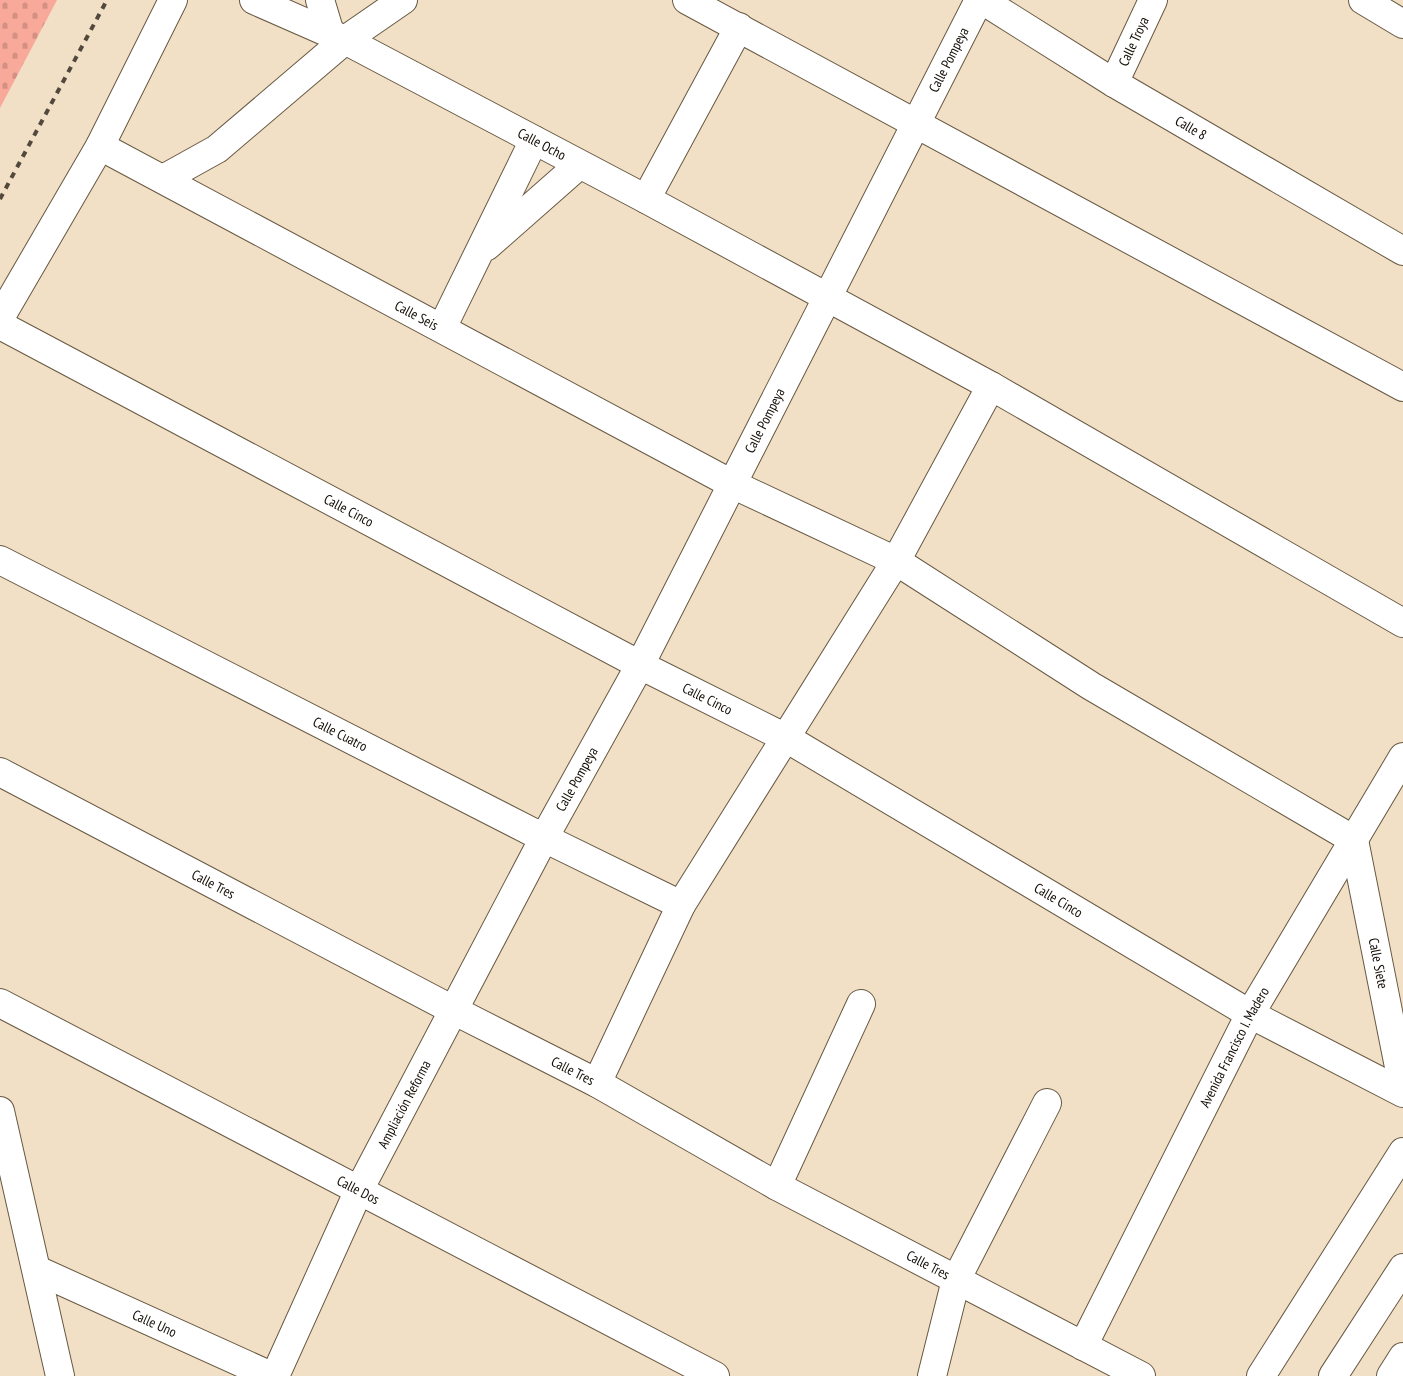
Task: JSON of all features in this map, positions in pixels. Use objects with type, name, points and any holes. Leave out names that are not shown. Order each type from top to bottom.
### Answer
[{"type":"street","points":[[0,318],[100,146],[173,0]]},
{"type":"street","name":"Calle Ocho","points":[[254,0],[337,37],[579,165],[646,198],[991,386],[1403,623]]},
{"type":"street","points":[[320,0],[337,37]]},
{"type":"street","points":[[163,179],[217,149],[337,37],[403,0]]},
{"type":"street","points":[[687,0],[917,122],[1403,387]]},
{"type":"street","name":"Calle 8","points":[[981,0],[1114,83],[1403,252]]},
{"type":"street","name":"Calle Pompeya","points":[[544,838],[640,665],[981,0]]},
{"type":"street","name":"Calle Troya","points":[[1114,83],[1153,0]]},
{"type":"street","points":[[1363,0],[1403,24]]},
{"type":"street","points":[[646,198],[739,27]]},
{"type":"street","points":[[442,328],[534,140]]},
{"type":"street","name":"Calle Seis","points":[[100,146],[732,484],[896,561],[1091,686],[1354,840]]},
{"type":"street","points":[[478,254],[579,165]]},
{"type":"street","name":"Calle Cinco","points":[[0,325],[640,665],[786,738],[1250,1014],[1403,1093]]},
{"type":"street","points":[[597,1083],[682,904],[896,561],[991,386]]},
{"type":"street","name":"Calle Cuatro","points":[[0,560],[544,838],[682,904]]},
{"type":"street","name":"Avenida Francisco I. Madero","points":[[1083,1346],[1250,1014],[1403,757]]},
{"type":"street","name":"Calle Tres","points":[[0,772],[455,1011],[597,1083],[777,1186],[1142,1376]]},
{"type":"street","name":"Ampliación Reforma","points":[[275,1376],[359,1190],[455,1011],[544,838]]},
{"type":"street","name":"Calle Siete","points":[[1354,840],[1403,1087]]},
{"type":"street","name":"Calle Dos","points":[[0,1003],[715,1376]]},
{"type":"street","points":[[777,1186],[861,1004]]},
{"type":"street","points":[[932,1376],[956,1280],[1047,1103]]},
{"type":"street","points":[[0,1111],[38,1270],[60,1376]]},
{"type":"street","points":[[1261,1376],[1403,1152]]},
{"type":"street","points":[[1334,1376],[1403,1268]]},
{"type":"street","name":"Calle Uno","points":[[38,1270],[271,1376]]},
{"type":"street","points":[[1391,1376],[1403,1357]]},
{"type":"green space","points":[[0,0],[57,0],[0,108]]},
{"type":"railway","points":[[0,199],[107,0]]}]
